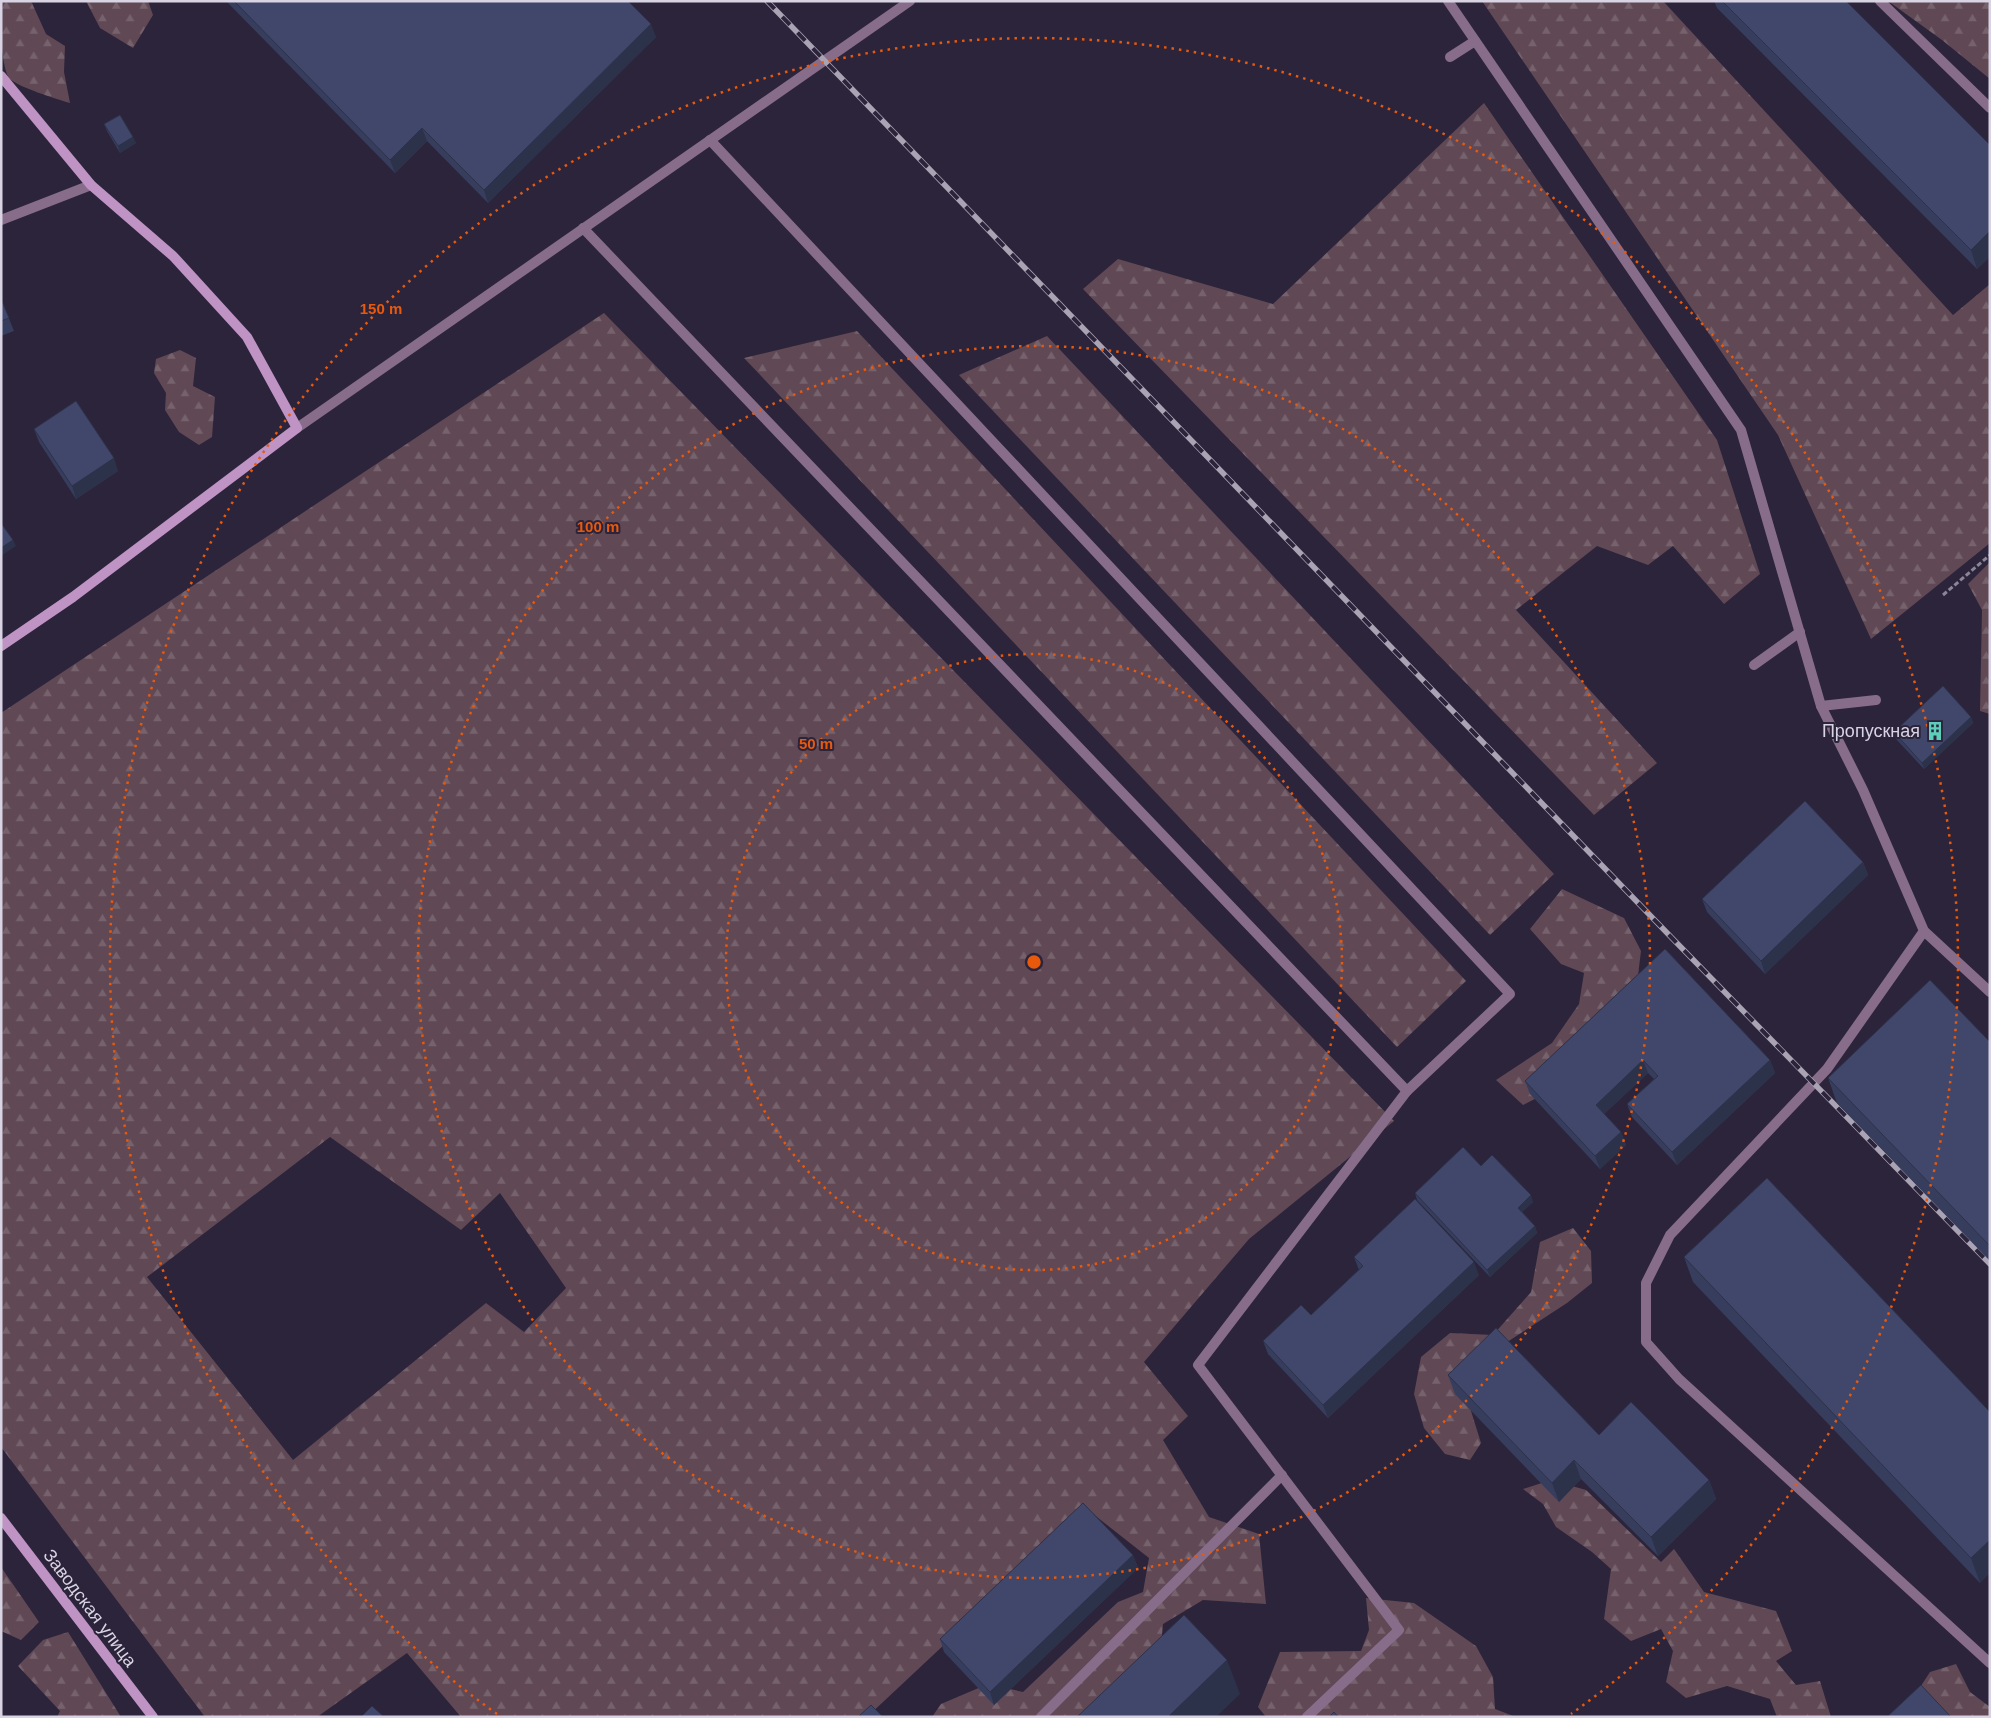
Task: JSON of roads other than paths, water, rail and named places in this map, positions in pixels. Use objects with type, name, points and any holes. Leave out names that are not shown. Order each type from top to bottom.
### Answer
[{"type":"street","points":[[1,646],[73,597],[297,428],[910,1]]},
{"type":"street","points":[[1448,1],[1741,430],[1821,706],[1863,790],[1924,931],[1990,992]]},
{"type":"street","points":[[1880,1],[1990,108]]},
{"type":"street","points":[[1450,58],[1475,41]]},
{"type":"street","points":[[1,76],[91,185],[173,256],[247,337],[297,428]]},
{"type":"street","points":[[710,140],[1510,994],[1408,1091],[1198,1365],[1399,1630],[1307,1717]]},
{"type":"street","points":[[1,220],[91,185]]},
{"type":"street","points":[[582,228],[1408,1091]]},
{"type":"street","points":[[1754,665],[1800,632]]},
{"type":"street","points":[[1821,706],[1876,700]]},
{"type":"street","points":[[1924,931],[1826,1069],[1670,1235],[1646,1283],[1646,1342],[1679,1378],[1990,1663]]},
{"type":"street","points":[[1041,1717],[1282,1476]]},
{"type":"street","name":"Заводская улица","points":[[1,1518],[152,1717]]},
{"type":"railway","points":[[767,1],[1671,937],[1990,1264]]},
{"type":"place","name":"Пропускная","points":[[1935,731]]}]
